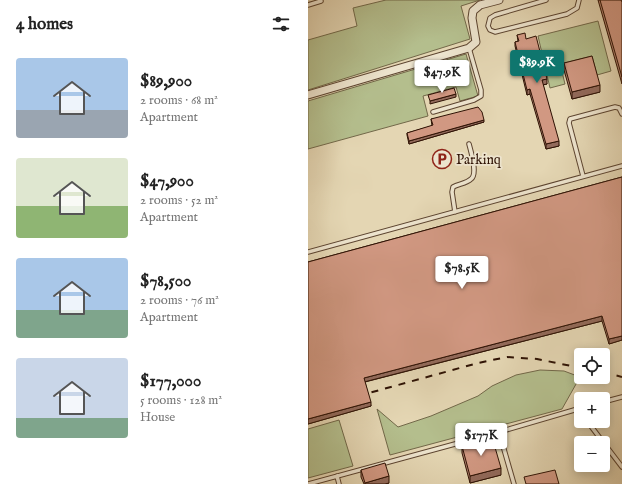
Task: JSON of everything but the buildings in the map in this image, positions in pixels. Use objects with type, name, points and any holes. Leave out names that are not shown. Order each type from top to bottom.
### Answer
[{"type":"street","points":[[308,95],[468,48],[476,42],[472,18],[473,11],[480,5],[499,0]]},
{"type":"lane","points":[[546,0],[495,15],[490,18],[488,26],[490,30],[494,32],[567,14],[576,8],[579,0]]},
{"type":"lane","points":[[308,5],[321,1]]},
{"type":"lane","points":[[433,112],[474,100],[481,96],[481,90],[468,48]]},
{"type":"lane","points":[[583,176],[569,123],[570,119],[615,107],[619,108],[622,114]]},
{"type":"lane","points":[[455,212],[452,192],[454,187],[471,180],[473,177],[474,170],[470,144]]},
{"type":"lane","points":[[308,252],[622,166]]},
{"type":"lane","points":[[610,400],[622,397]]},
{"type":"lane","points":[[308,484],[499,432],[574,410]]},
{"type":"lane","points":[[592,428],[622,467]]},
{"type":"lane","points":[[499,432],[514,484]]},
{"type":"lane","points":[[337,476],[339,484]]},
{"type":"green space","points":[[386,0],[480,0],[461,6],[470,39],[308,90],[308,40],[357,26],[353,8]]},
{"type":"green space","points":[[598,21],[611,71],[597,75],[592,56],[560,64],[565,84],[550,88],[538,36]]},
{"type":"green space","points":[[466,54],[478,96],[460,101],[456,87],[423,96],[428,116],[308,149],[308,101]]},
{"type":"green space","points":[[540,370],[564,371],[574,375],[574,384],[576,384],[562,409],[390,455],[377,409],[398,427],[431,416],[478,396],[492,386],[516,375]]},
{"type":"green space","points":[[339,420],[353,466],[308,478],[308,429]]},
{"type":"railway","points":[[358,396],[478,363],[507,357],[537,359],[574,367]]},
{"type":"railway","points":[[610,374],[622,377]]},
{"type":"place","name":"Parkinq","points":[[442,159]]}]
